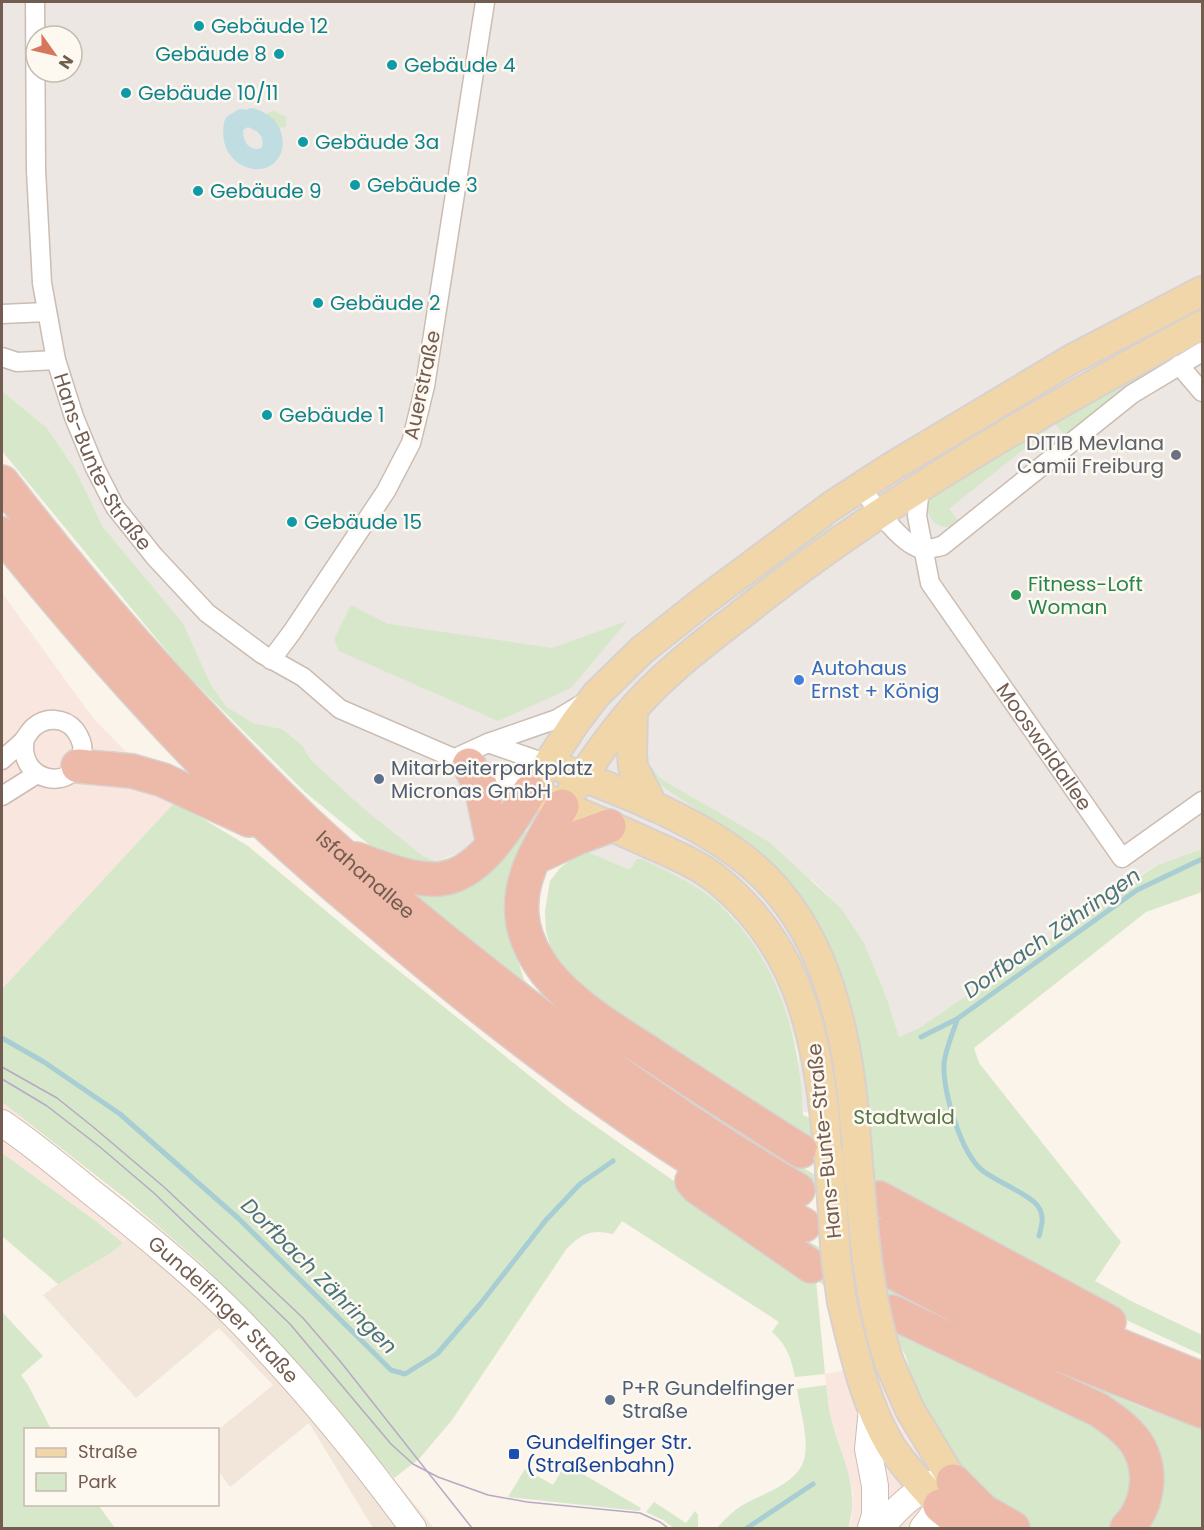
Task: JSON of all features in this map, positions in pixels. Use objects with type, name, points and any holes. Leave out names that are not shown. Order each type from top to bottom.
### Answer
[{"type":"highway","name":"Isfahanallee","points":[[2,482],[84,585],[190,705],[250,767],[343,855],[468,961],[615,1072],[692,1125],[798,1190]]},
{"type":"highway","name":"Isfahanallee","points":[[2,534],[71,619],[205,765],[275,833],[426,964],[535,1050],[649,1132],[721,1178],[804,1225]]},
{"type":"highway","points":[[470,756],[481,787],[493,844]]},
{"type":"highway","points":[[78,766],[132,771],[163,780],[275,833]]},
{"type":"highway","points":[[343,855],[400,874],[442,879],[470,867],[493,844],[530,791]]},
{"type":"highway","points":[[562,806],[534,858],[522,896],[522,917],[527,939],[539,963],[589,1013],[801,1151]]},
{"type":"highway","points":[[534,858],[609,826]]},
{"type":"highway","points":[[649,1132],[697,1187],[811,1266]]},
{"type":"highway","points":[[879,1198],[1023,1277],[1101,1316],[1191,1375]]},
{"type":"highway","points":[[883,1234],[1008,1298],[1191,1375]]},
{"type":"highway","points":[[887,1269],[984,1320],[1054,1353],[1203,1411]]},
{"type":"highway","points":[[892,1312],[1099,1410],[1119,1424],[1136,1442],[1144,1460],[1148,1481],[1143,1502],[1134,1521],[1127,1528]]},
{"type":"highway","points":[[937,1496],[967,1528]]},
{"type":"highway","points":[[937,1496],[983,1511],[1013,1528]]},
{"type":"main road","points":[[530,791],[596,695],[642,650],[830,507],[893,466],[1072,359],[1203,291]]},
{"type":"main road","points":[[562,806],[646,694],[686,658],[804,565],[920,487],[1071,397],[1203,325]]},
{"type":"main road","points":[[633,710],[633,767],[653,806]]},
{"type":"main road","name":"Hans-Bunte-Straße","points":[[549,764],[653,806],[702,831],[735,852],[772,884],[793,910],[812,942],[832,995],[844,1044],[855,1126],[866,1264],[878,1327],[889,1362],[910,1410],[937,1496]]},
{"type":"main road","name":"Hans-Bunte-Straße","points":[[530,791],[686,860],[714,877],[761,923],[784,959],[807,1012],[820,1072],[836,1259],[842,1302],[858,1368],[872,1409],[891,1446],[937,1496]]},
{"type":"street","name":"Hans-Bunte-Straße","points":[[35,2],[38,203],[42,283],[56,360],[74,417],[95,468],[115,507],[154,556],[200,605],[229,631],[271,660],[303,677],[340,709],[470,756],[530,791]]},
{"type":"street","name":"Auerstraße","points":[[271,660],[386,491],[411,443],[426,386],[485,2]]},
{"type":"street","points":[[2,314],[47,312]]},
{"type":"street","points":[[861,487],[879,513],[909,542],[923,549],[942,546],[1132,394],[1203,352]]},
{"type":"street","points":[[2,357],[17,362],[56,360]]},
{"type":"street","points":[[1179,365],[1203,392]]},
{"type":"street","name":"Mooswaldallee","points":[[920,487],[917,516],[930,583],[1122,858],[1203,801]]},
{"type":"street","points":[[470,756],[557,719],[596,695]]},
{"type":"street","points":[[2,760],[25,739],[31,729],[42,722],[52,720],[63,721],[72,726],[79,735],[82,756],[78,766],[64,777],[46,778],[38,774],[27,763],[23,747],[25,739]]},
{"type":"street","name":"Hans-Bunte-Straße","points":[[470,756],[549,764]]},
{"type":"street","points":[[2,796],[38,774]]},
{"type":"street","name":"Gundelfinger Straße","points":[[2,1123],[130,1223],[225,1307],[319,1409],[413,1528]]},
{"type":"street","points":[[871,1528],[875,1486],[868,1449],[872,1409]]},
{"type":"street","points":[[881,1528],[906,1502],[937,1496]]},
{"type":"shaded area","points":[[2,2],[1202,2],[1202,849],[1156,865],[918,1030],[899,1037],[887,999],[864,943],[841,908],[814,882],[658,776],[650,766],[659,784],[740,837],[770,862],[809,907],[841,972],[856,1021],[869,1130],[803,1111],[798,1053],[785,1009],[755,950],[731,915],[712,899],[630,870],[584,850],[572,859],[531,834],[481,830],[464,852],[435,861],[423,856],[363,808],[311,760],[302,745],[282,729],[253,723],[227,707],[211,685],[183,623],[103,527],[76,471],[47,428],[2,391]]},
{"type":"shaded area","points":[[2,593],[93,718],[175,802],[2,989]]},
{"type":"shaded area","points":[[2,1102],[146,1217],[123,1243],[2,1153]]},
{"type":"shaded area","points":[[146,1217],[202,1264],[328,1399],[434,1528],[373,1528],[309,1423],[230,1487],[219,1471],[219,1429],[273,1385],[219,1328],[136,1398],[43,1295],[111,1253]]},
{"type":"shaded area","points":[[907,1359],[918,1402],[996,1528],[848,1528],[852,1518],[853,1492],[830,1416],[825,1374]]},
{"type":"green space","points":[[274,111],[286,117],[286,127],[269,129],[261,121],[269,112]]},
{"type":"green space","points":[[1202,336],[1202,343],[1142,375],[1064,435],[1055,424],[949,509],[960,523],[945,527],[934,522],[927,510],[928,494]]},
{"type":"green space","points":[[2,391],[47,428],[76,471],[103,527],[183,623],[211,685],[227,707],[253,723],[282,729],[302,745],[311,760],[363,808],[423,856],[435,861],[448,858],[464,852],[473,840],[474,853],[443,869],[383,856],[305,792],[184,672],[2,451]]},
{"type":"green space","points":[[829,521],[835,531],[677,650],[802,540]]},
{"type":"green space","points":[[351,605],[388,624],[552,648],[627,621],[571,688],[498,721],[339,651],[334,639]]},
{"type":"green space","name":"Stadtwald","points":[[650,765],[658,776],[673,786],[769,842],[841,908],[864,943],[887,999],[899,1037],[918,1029],[1157,865],[1202,849],[1202,892],[1146,912],[974,1048],[979,1063],[1121,1242],[1095,1281],[1202,1335],[1202,1355],[1098,1307],[955,1231],[764,1116],[604,1010],[566,975],[552,952],[546,931],[545,911],[550,881],[560,868],[584,850],[630,870],[637,859],[642,859],[689,883],[714,900],[736,921],[754,945],[769,971],[781,998],[797,1056],[803,1115],[870,1146],[855,1019],[842,975],[824,933],[799,894],[768,860],[659,784],[651,776],[647,767]]},
{"type":"green space","points":[[175,802],[248,846],[571,1109],[815,1280],[739,1203],[933,1309],[1033,1359],[1134,1404],[1202,1428],[1202,1528],[996,1528],[990,1502],[947,1450],[918,1402],[907,1359],[892,1328],[816,1280],[825,1374],[795,1377],[788,1352],[772,1332],[779,1322],[622,1221],[613,1234],[593,1232],[578,1239],[567,1248],[452,1420],[419,1459],[394,1478],[328,1399],[202,1264],[130,1202],[2,1102],[2,989]]},
{"type":"green space","points":[[519,829],[531,834],[516,954],[524,980],[552,1006],[746,1135],[883,1214],[883,1223],[743,1144],[602,1051],[391,887]]},
{"type":"green space","points":[[2,1153],[123,1243],[111,1253],[58,1284],[2,1236]]},
{"type":"green space","points":[[2,1312],[43,1356],[21,1375],[50,1428],[24,1428],[24,1506],[99,1506],[115,1528],[2,1528]]},
{"type":"green space","points":[[826,1385],[829,1410],[851,1486],[851,1514],[848,1528],[717,1528],[741,1506],[789,1480],[796,1473],[802,1465],[806,1447],[797,1389]]},
{"type":"green space","points":[[569,1466],[641,1508],[639,1511],[508,1497],[525,1469],[553,1485],[562,1470]]},
{"type":"green space","points":[[654,1502],[686,1523],[695,1511],[698,1515],[698,1528],[674,1528],[646,1512]]},
{"type":"waterway","points":[[242,119],[234,124],[234,138],[238,148],[244,155],[253,159],[261,159],[268,155],[272,148],[272,137],[265,125],[252,118]]},
{"type":"waterway","name":"Dorfbach Zähringen","points":[[921,1037],[957,1019],[1137,890],[1202,859]]},
{"type":"waterway","points":[[957,1020],[947,1047],[944,1064],[944,1076],[955,1122],[967,1151],[975,1163],[983,1171],[1033,1201],[1040,1209],[1042,1224],[1039,1236]]},
{"type":"waterway","name":"Dorfbach Zähringen","points":[[2,1038],[44,1062],[120,1114],[238,1218],[391,1370],[405,1374],[437,1354],[481,1303],[546,1220],[580,1184],[613,1161]]},
{"type":"waterway","points":[[747,1528],[813,1484]]},
{"type":"tram line","points":[[2,1067],[57,1098],[92,1126],[164,1187],[303,1318],[340,1361],[472,1528]]},
{"type":"tram line","points":[[2,1079],[47,1106],[155,1194],[290,1324],[391,1444],[413,1464],[438,1477],[488,1495],[527,1502],[640,1513],[668,1528]]},
{"type":"place","name":"Gebäude 12","points":[[199,26]]},
{"type":"place","name":"Gebäude 8","points":[[279,54]]},
{"type":"place","name":"Gebäude 4","points":[[392,65]]},
{"type":"place","name":"Gebäude 10/11","points":[[126,93]]},
{"type":"place","name":"Gebäude 3a","points":[[303,142]]},
{"type":"place","name":"Gebäude 3","points":[[355,185]]},
{"type":"place","name":"Gebäude 9","points":[[198,191]]},
{"type":"place","name":"Gebäude 2","points":[[318,303]]},
{"type":"place","name":"Gebäude 1","points":[[267,415]]},
{"type":"place","name":"DITIB Mevlana Camii Freiburg","points":[[1176,455]]},
{"type":"place","name":"Gebäude 15","points":[[292,522]]},
{"type":"place","name":"Fitness-Loft Woman","points":[[1016,595]]},
{"type":"place","name":"Autohaus Ernst + König","points":[[799,680]]},
{"type":"place","name":"Mitarbeiterparkplatz Micronas GmbH","points":[[379,779]]},
{"type":"place","name":"P+R Gundelfinger Straße","points":[[610,1400]]},
{"type":"place","name":"Gundelfinger Str. (Straßenbahn)","points":[[514,1454]]}]
